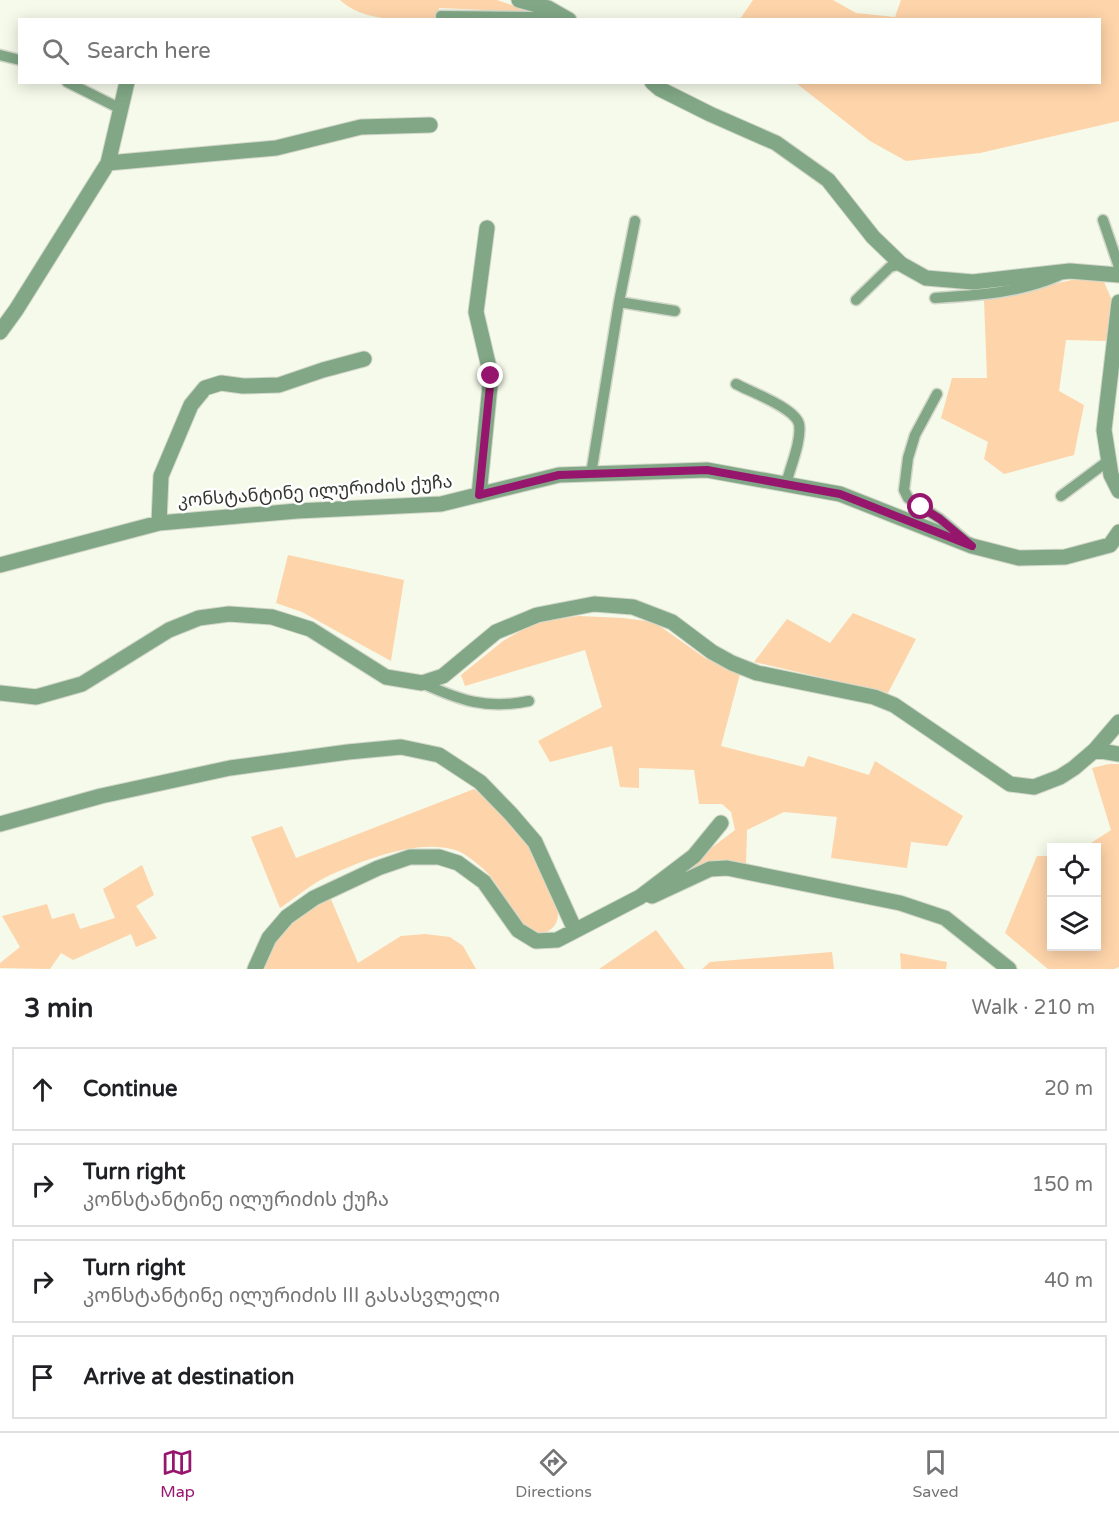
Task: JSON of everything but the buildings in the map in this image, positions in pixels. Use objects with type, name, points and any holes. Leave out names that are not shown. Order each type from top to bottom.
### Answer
[{"type":"street","points":[[519,0],[548,8],[566,18]]},
{"type":"street","points":[[0,332],[108,163],[127,84]]},
{"type":"street","points":[[654,84],[710,114],[776,143],[828,180],[873,237],[901,264],[926,278],[973,282],[1070,271],[1119,275]]},
{"type":"street","points":[[108,163],[276,148],[361,127],[430,125]]},
{"type":"street","points":[[479,495],[491,376],[476,312],[487,228]]},
{"type":"street","points":[[1119,302],[1104,429],[1111,475],[1119,491]]},
{"type":"street","points":[[159,523],[161,476],[191,405],[205,388],[221,383],[243,386],[279,385],[364,359]]},
{"type":"street","name":"კონსტანტინე ილურიძის ქუჩა","points":[[0,565],[159,523],[297,511],[441,504],[559,475],[707,470],[840,494],[972,546],[1019,558],[1065,557],[1110,545],[1119,532]]},
{"type":"street","points":[[0,693],[36,697],[82,684],[169,630],[199,618],[229,614],[272,617],[310,629],[386,677],[422,683],[443,676],[496,632],[537,615],[594,604],[633,607],[672,621],[712,652],[758,673],[874,698],[894,705],[1010,784],[1034,787],[1060,777],[1095,750],[1119,722]]},
{"type":"street","points":[[0,824],[101,796],[230,768],[401,747],[439,755],[480,782],[511,814],[535,842],[575,930]]},
{"type":"street","points":[[1095,750],[1119,754]]},
{"type":"street","points":[[255,969],[269,938],[287,917],[314,898],[378,868],[410,857],[439,857],[458,863],[484,882],[518,930],[536,940],[556,940],[640,897],[694,856],[721,823]]},
{"type":"street","points":[[640,897],[653,896],[710,869],[727,868],[900,903],[945,918],[1009,969]]},
{"type":"lane","points":[[441,16],[545,18]]},
{"type":"lane","points":[[0,55],[18,60]]},
{"type":"lane","points":[[71,84],[121,109]]},
{"type":"lane","points":[[1103,220],[1119,267]]},
{"type":"lane","points":[[591,474],[635,221]]},
{"type":"lane","points":[[856,300],[890,267],[901,264]]},
{"type":"lane","points":[[935,298],[1000,293],[1035,286],[1070,271]]},
{"type":"lane","points":[[620,303],[675,310]]},
{"type":"lane","points":[[736,384],[784,408],[795,416],[798,422],[797,443],[786,484]]},
{"type":"lane","points":[[937,394],[915,435],[908,458],[904,490],[908,498],[940,519],[972,546]]},
{"type":"lane","points":[[1061,496],[1108,460]]},
{"type":"lane","points":[[422,683],[459,700],[489,705],[529,701]]},
{"type":"shaded area","points":[[340,0],[497,0],[532,12],[439,8],[439,18],[387,18],[374,17],[350,8]]},
{"type":"shaded area","points":[[753,0],[833,0],[856,13],[895,17],[901,0],[1119,0],[1119,121],[980,153],[906,161],[870,141],[797,84],[1101,84],[1101,18],[741,18]]},
{"type":"shaded area","points":[[1085,277],[1104,282],[1111,298],[1107,341],[1066,340],[1059,391],[1084,405],[1074,455],[1004,474],[984,459],[988,442],[941,418],[952,378],[987,378],[984,300]]},
{"type":"shaded area","points":[[288,555],[404,580],[391,661],[302,612],[276,603]]},
{"type":"shaded area","points":[[853,613],[916,639],[888,693],[754,662],[787,619],[830,643]]},
{"type":"shaded area","points":[[579,616],[654,622],[705,658],[740,674],[721,746],[804,767],[808,756],[869,775],[875,761],[963,816],[947,846],[911,842],[907,868],[831,858],[837,817],[784,812],[747,830],[746,865],[714,863],[668,881],[735,830],[731,812],[722,804],[699,804],[694,770],[639,768],[639,788],[620,787],[612,746],[550,762],[538,741],[602,707],[585,650],[465,686],[461,675],[503,641],[536,622]]},
{"type":"shaded area","points":[[1119,764],[1119,967],[1114,969],[1048,969],[1005,933],[1037,856],[1047,856],[1047,951],[1101,951],[1101,843],[1091,843],[1111,830],[1092,768]]},
{"type":"shaded area","points":[[474,789],[508,820],[530,849],[557,907],[556,924],[550,930],[539,935],[529,929],[516,916],[497,885],[484,870],[461,852],[443,847],[408,849],[356,864],[320,880],[280,908],[251,837],[282,826],[296,858]]},
{"type":"shaded area","points":[[142,865],[154,895],[136,906],[157,938],[136,947],[131,934],[73,960],[61,953],[50,969],[0,968],[0,963],[20,947],[2,916],[47,904],[52,919],[74,913],[80,929],[115,918],[103,889]]},
{"type":"shaded area","points":[[330,897],[358,963],[401,936],[425,934],[450,937],[463,946],[476,969],[262,969],[281,934],[297,919]]},
{"type":"shaded area","points":[[656,930],[685,969],[599,969]]},
{"type":"shaded area","points":[[832,952],[834,969],[702,969],[710,962]]},
{"type":"shaded area","points":[[900,953],[947,962],[946,969],[901,969]]},
{"type":"route","points":[[491,376],[479,495],[559,475],[707,470],[840,494],[972,546],[940,519],[921,507]]}]
